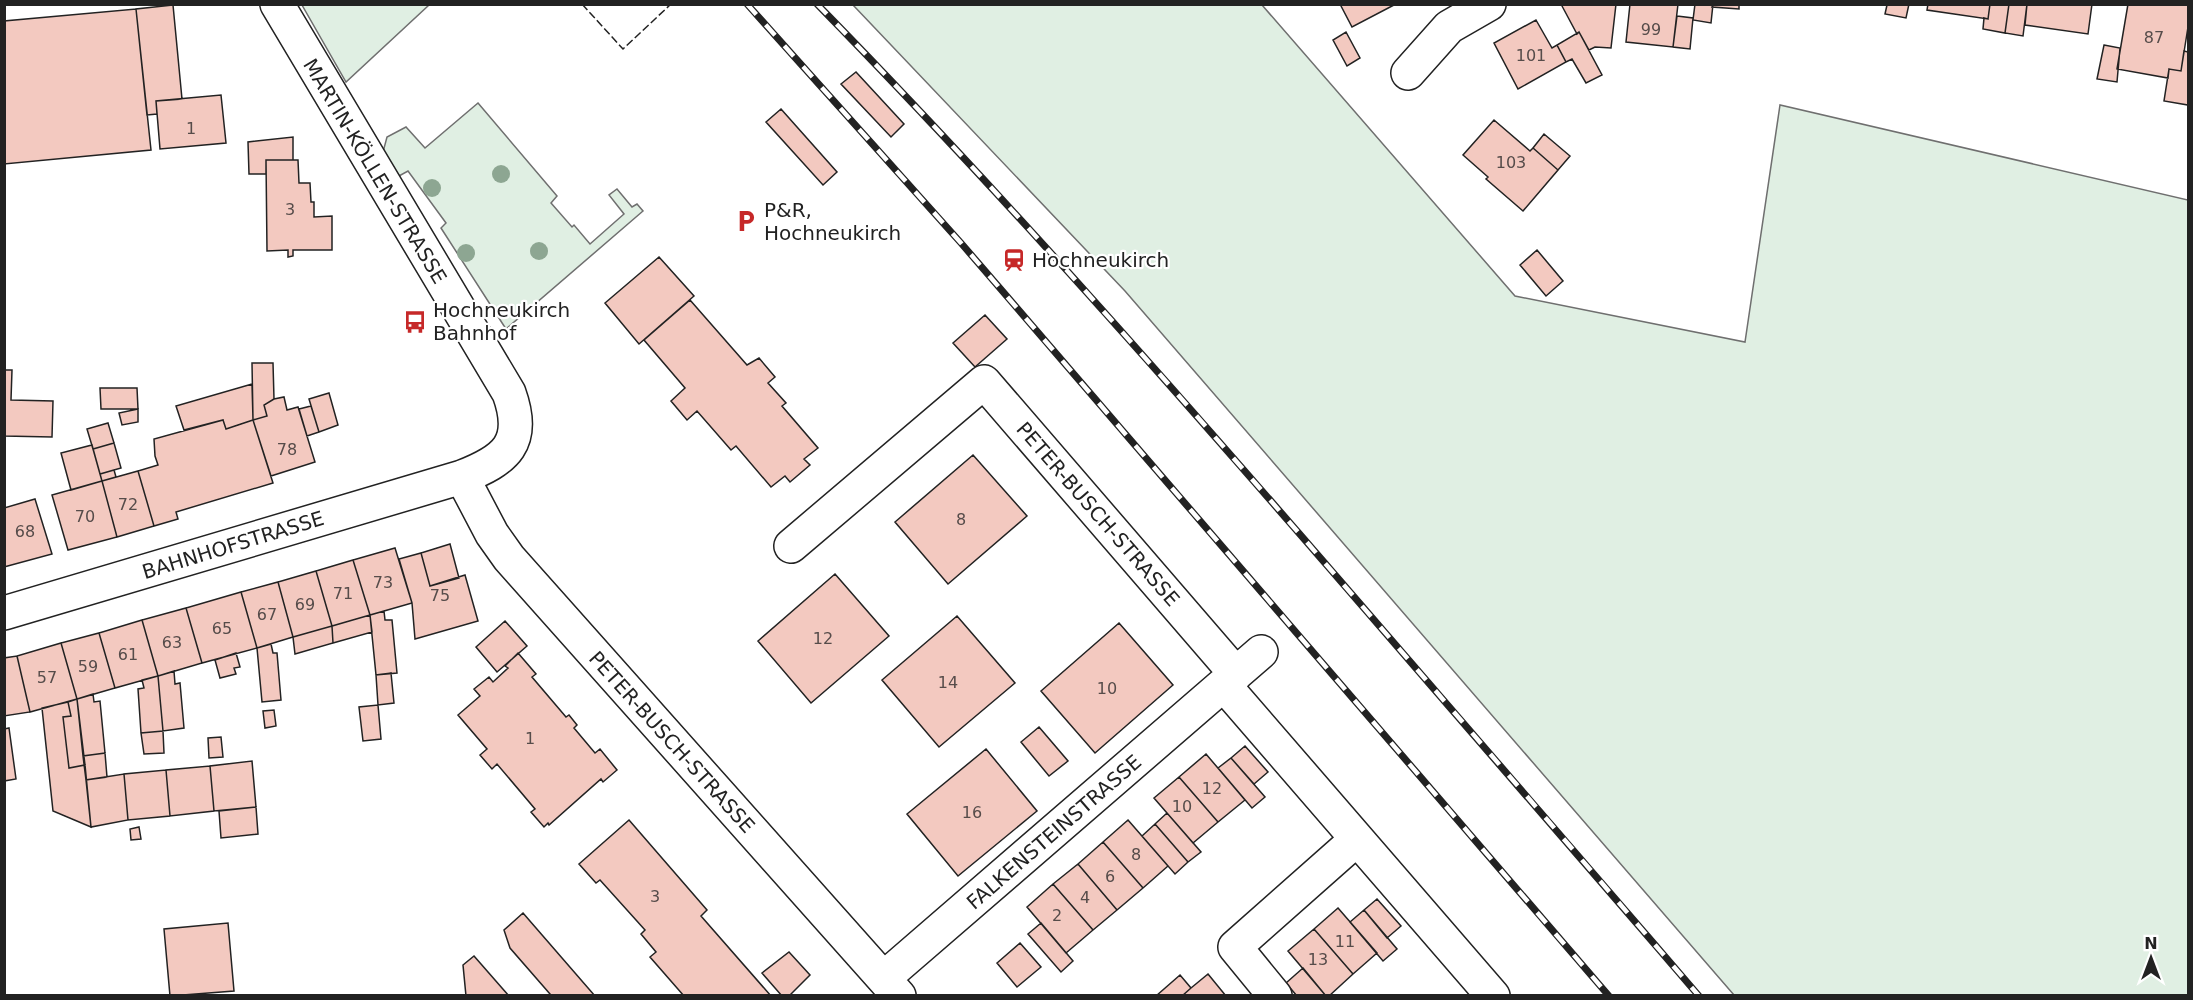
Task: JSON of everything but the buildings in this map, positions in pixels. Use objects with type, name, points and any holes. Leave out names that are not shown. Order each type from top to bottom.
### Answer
[{"type":"street","name":"MARTIN-KÖLLEN-STRASSE","points":[[277,4],[509,393],[515,409],[516,425],[513,439],[498,460],[462,477]]},
{"type":"street","points":[[1408,73],[1449,27],[1488,4]]},
{"type":"street","name":"PETER-BUSCH-STRASSE","points":[[791,546],[984,382],[1230,679]]},
{"type":"street","name":"BAHNHOFSTRASSE","points":[[4,613],[462,477]]},
{"type":"street","name":"PETER-BUSCH-STRASSE","points":[[462,477],[492,534],[509,558],[892,987]]},
{"type":"street","name":"FALKENSTEINSTRASSE","points":[[892,987],[1261,652]]},
{"type":"street","points":[[1230,679],[1357,839],[1493,996]]},
{"type":"street","points":[[1275,996],[1234,947],[1357,839]]},
{"type":"green space","points":[[302,5],[429,5],[346,82]]},
{"type":"green space","points":[[853,5],[1262,5],[1515,296],[1745,342],[1780,105],[2188,200],[2188,995],[1734,995],[1125,291]]},
{"type":"green space","points":[[478,103],[557,196],[551,203],[590,244],[624,214],[609,195],[617,189],[632,207],[637,204],[643,211],[506,329],[441,228],[446,223],[408,171],[399,176],[383,152],[387,137],[406,127],[425,148]]},
{"type":"railway","points":[[747,4],[961,243],[1609,996]]},
{"type":"railway","points":[[817,4],[1017,215],[1146,359],[1699,996]]},
{"type":"fence","points":[[582,4],[623,49],[671,4]]},
{"type":"place","name":"P&R, Hochneukirch","points":[[746,221]]},
{"type":"place","name":"Hochneukirch","points":[[1014,260]]},
{"type":"place","name":"Hochneukirch Bahnhof","points":[[415,322]]}]
